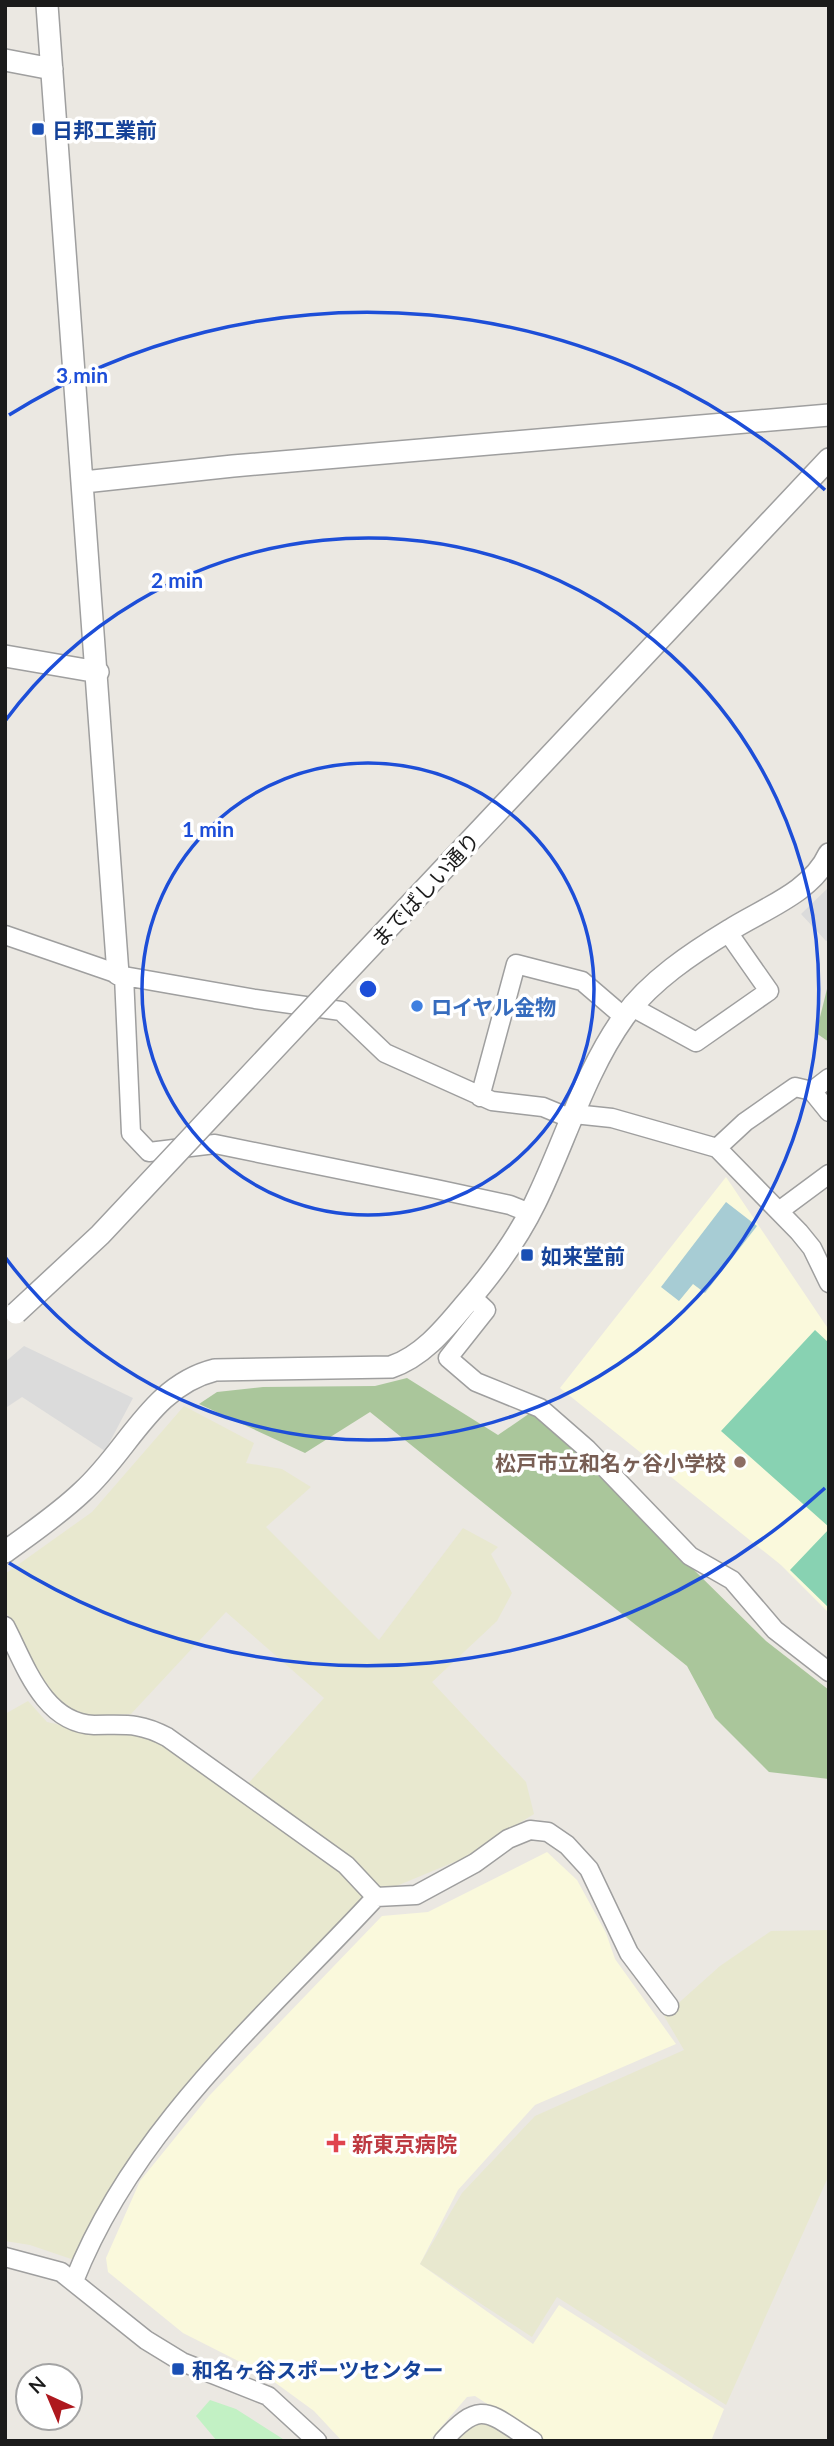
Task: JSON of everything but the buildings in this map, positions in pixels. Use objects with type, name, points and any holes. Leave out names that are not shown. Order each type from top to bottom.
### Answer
[{"type":"street","points":[[47,5],[131,1133],[149,1152],[215,1144],[510,1205],[530,1213]]},
{"type":"street","points":[[5,60],[52,69]]},
{"type":"street","points":[[84,482],[233,466],[829,415]]},
{"type":"street","name":"までばしい通り","points":[[11,1318],[100,1235],[829,459]]},
{"type":"street","points":[[5,656],[98,672]]},
{"type":"street","points":[[5,1552],[82,1492],[119,1454],[158,1402],[175,1386],[215,1370],[391,1367],[414,1357],[425,1348],[498,1266],[530,1213],[598,1062],[628,1012],[678,965],[727,931],[797,890],[816,874],[829,853]]},
{"type":"street","points":[[480,1097],[516,964],[582,981],[628,1012],[696,1042],[769,991],[727,931]]},
{"type":"street","points":[[5,935],[121,975],[341,1011],[385,1053],[480,1097],[542,1107],[573,1117],[612,1118],[717,1148],[812,1248],[829,1283]]},
{"type":"street","points":[[812,1091],[829,1078]]},
{"type":"street","points":[[717,1148],[745,1122],[795,1087],[812,1091],[829,1112]]},
{"type":"street","points":[[779,1211],[829,1174]]},
{"type":"street","points":[[820,1263],[829,1245]]},
{"type":"street","points":[[472,1297],[486,1310],[448,1358],[476,1381],[540,1408],[587,1449],[690,1556],[732,1580],[775,1630],[829,1672]]},
{"type":"street","points":[[5,1626],[41,1694],[64,1716],[91,1725],[145,1726],[167,1737],[325,1849],[346,1865],[376,1896]]},
{"type":"street","points":[[74,2281],[82,2260],[150,2145],[224,2053],[299,1980],[376,1896],[416,1895],[475,1863],[508,1839],[530,1830],[548,1832],[567,1844],[589,1870],[608,1902],[629,1953],[669,2006]]},
{"type":"street","points":[[5,2257],[61,2272],[146,2340],[182,2362],[268,2396],[317,2441]]},
{"type":"street","points":[[443,2441],[463,2417],[475,2412],[491,2415],[533,2441]]},
{"type":"shaded area","points":[[829,887],[829,940],[826,941],[801,914]]},
{"type":"shaded area","name":"松戸市立和名ヶ谷小学校","points":[[726,1177],[829,1330],[829,1613],[781,1565],[560,1388]]},
{"type":"shaded area","points":[[24,1346],[133,1398],[105,1451],[22,1397],[7,1407],[5,1405],[5,1362]]},
{"type":"shaded area","points":[[184,1406],[254,1443],[246,1463],[282,1469],[311,1487],[266,1527],[379,1640],[463,1528],[498,1547],[491,1554],[512,1593],[497,1621],[432,1682],[526,1782],[534,1814],[464,1858],[382,1892],[351,1858],[246,1786],[324,1698],[226,1612],[131,1714],[93,1716],[70,1711],[46,1686],[5,1610],[5,1574],[92,1512]]},
{"type":"shaded area","points":[[28,1701],[47,1722],[83,1730],[127,1730],[162,1743],[338,1869],[365,1899],[223,2042],[157,2120],[77,2261],[30,2245],[5,2241],[5,1714]]},
{"type":"shaded area","name":"新東京病院","points":[[547,1852],[577,1880],[606,1933],[615,1959],[676,2044],[535,2105],[458,2190],[420,2264],[533,2344],[559,2305],[724,2409],[711,2441],[545,2441],[475,2396],[467,2397],[429,2441],[342,2441],[314,2411],[262,2373],[183,2333],[108,2272],[106,2258],[140,2181],[209,2096],[382,1916],[428,1912]]},
{"type":"shaded area","points":[[829,1930],[829,2175],[726,2405],[557,2297],[532,2337],[420,2264],[462,2193],[535,2116],[684,2050],[664,2016],[720,1966],[771,1931]]},
{"type":"shaded area","points":[[483,2420],[517,2441],[453,2441],[469,2422]]},
{"type":"green space","points":[[829,981],[829,1042],[816,1033]]},
{"type":"green space","points":[[815,1330],[829,1343],[829,1527],[721,1431]]},
{"type":"green space","points":[[407,1378],[498,1435],[533,1411],[766,1641],[829,1690],[829,1779],[769,1772],[715,1718],[687,1666],[370,1412],[305,1453],[199,1404],[217,1392],[263,1387],[375,1386]]},
{"type":"green space","points":[[829,1529],[829,1608],[790,1570]]},
{"type":"green space","points":[[210,2400],[236,2409],[286,2441],[217,2441],[196,2416]]},
{"type":"water","points":[[726,1202],[757,1226],[705,1293],[693,1284],[679,1301],[661,1287]]},
{"type":"place","name":"日邦工業前","points":[[38,129]]},
{"type":"place","name":"ロイヤル金物","points":[[417,1006]]},
{"type":"place","name":"如来堂前","points":[[527,1255]]},
{"type":"place","name":"松戸市立和名ヶ谷小学校","points":[[740,1462]]},
{"type":"place","name":"新東京病院","points":[[336,2143]]},
{"type":"place","name":"和名ヶ谷スポーツセンター","points":[[178,2369]]}]
